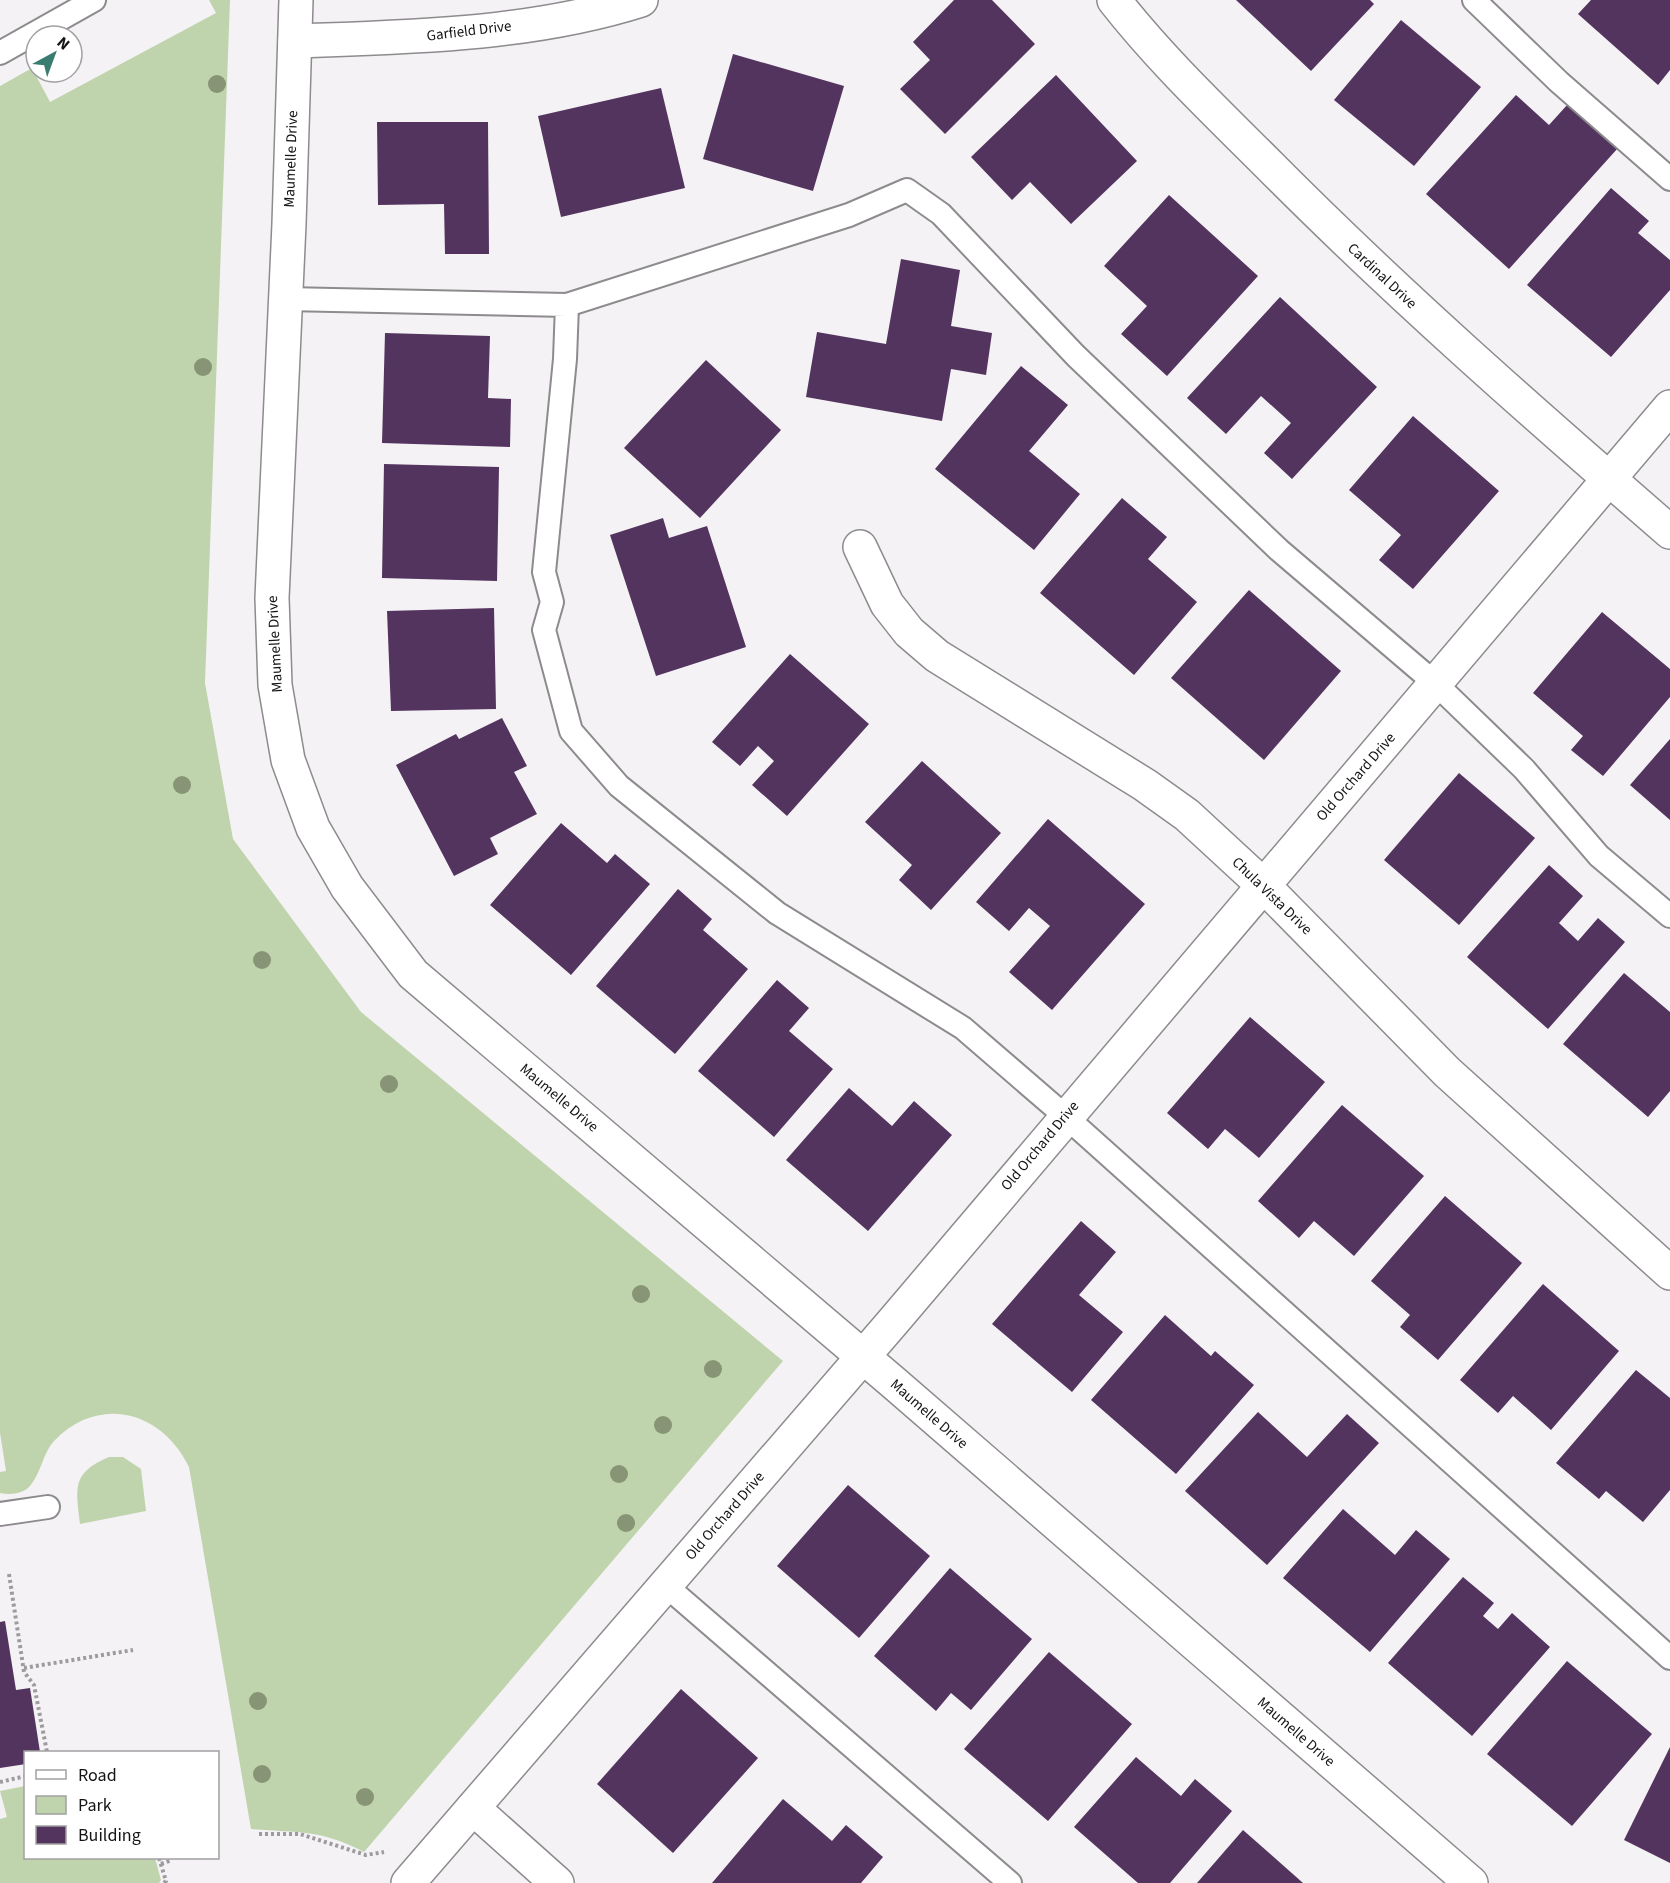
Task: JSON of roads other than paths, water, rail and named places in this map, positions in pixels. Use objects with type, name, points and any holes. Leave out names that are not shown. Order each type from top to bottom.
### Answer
[{"type":"street","name":"Maumelle Drive","points":[[296,0],[286,298],[272,598],[274,685],[288,760],[313,828],[347,887],[413,974],[862,1356],[1471,1883]]},
{"type":"street","name":"Garfield Drive","points":[[295,41],[441,36],[604,12],[641,0]]},
{"type":"street","name":"Cardinal Drive","points":[[1114,0],[1217,114],[1332,230],[1480,367],[1670,532]]},
{"type":"street","name":"Old Orchard Drive","points":[[408,1883],[1264,886],[1670,407]]},
{"type":"street","name":"Chula Vista Drive","points":[[860,547],[887,604],[909,632],[937,656],[1145,785],[1187,815],[1264,886],[1447,1072],[1670,1273]]},
{"type":"street","points":[[472,1808],[557,1883]]},
{"type":"lane","points":[[0,53],[94,0]]},
{"type":"lane","points":[[1474,0],[1559,81],[1670,179]]},
{"type":"lane","points":[[286,298],[567,305],[849,215],[907,189],[941,214],[1076,356],[1279,550],[1436,684],[1524,769],[1599,856],[1670,916]]},
{"type":"lane","points":[[567,305],[565,359],[544,572],[552,602],[544,630],[571,730],[619,786],[777,913],[963,1028],[1065,1116],[1670,1658]]},
{"type":"lane","points":[[0,1514],[48,1508]]},
{"type":"lane","points":[[664,1585],[1010,1883]]}]
